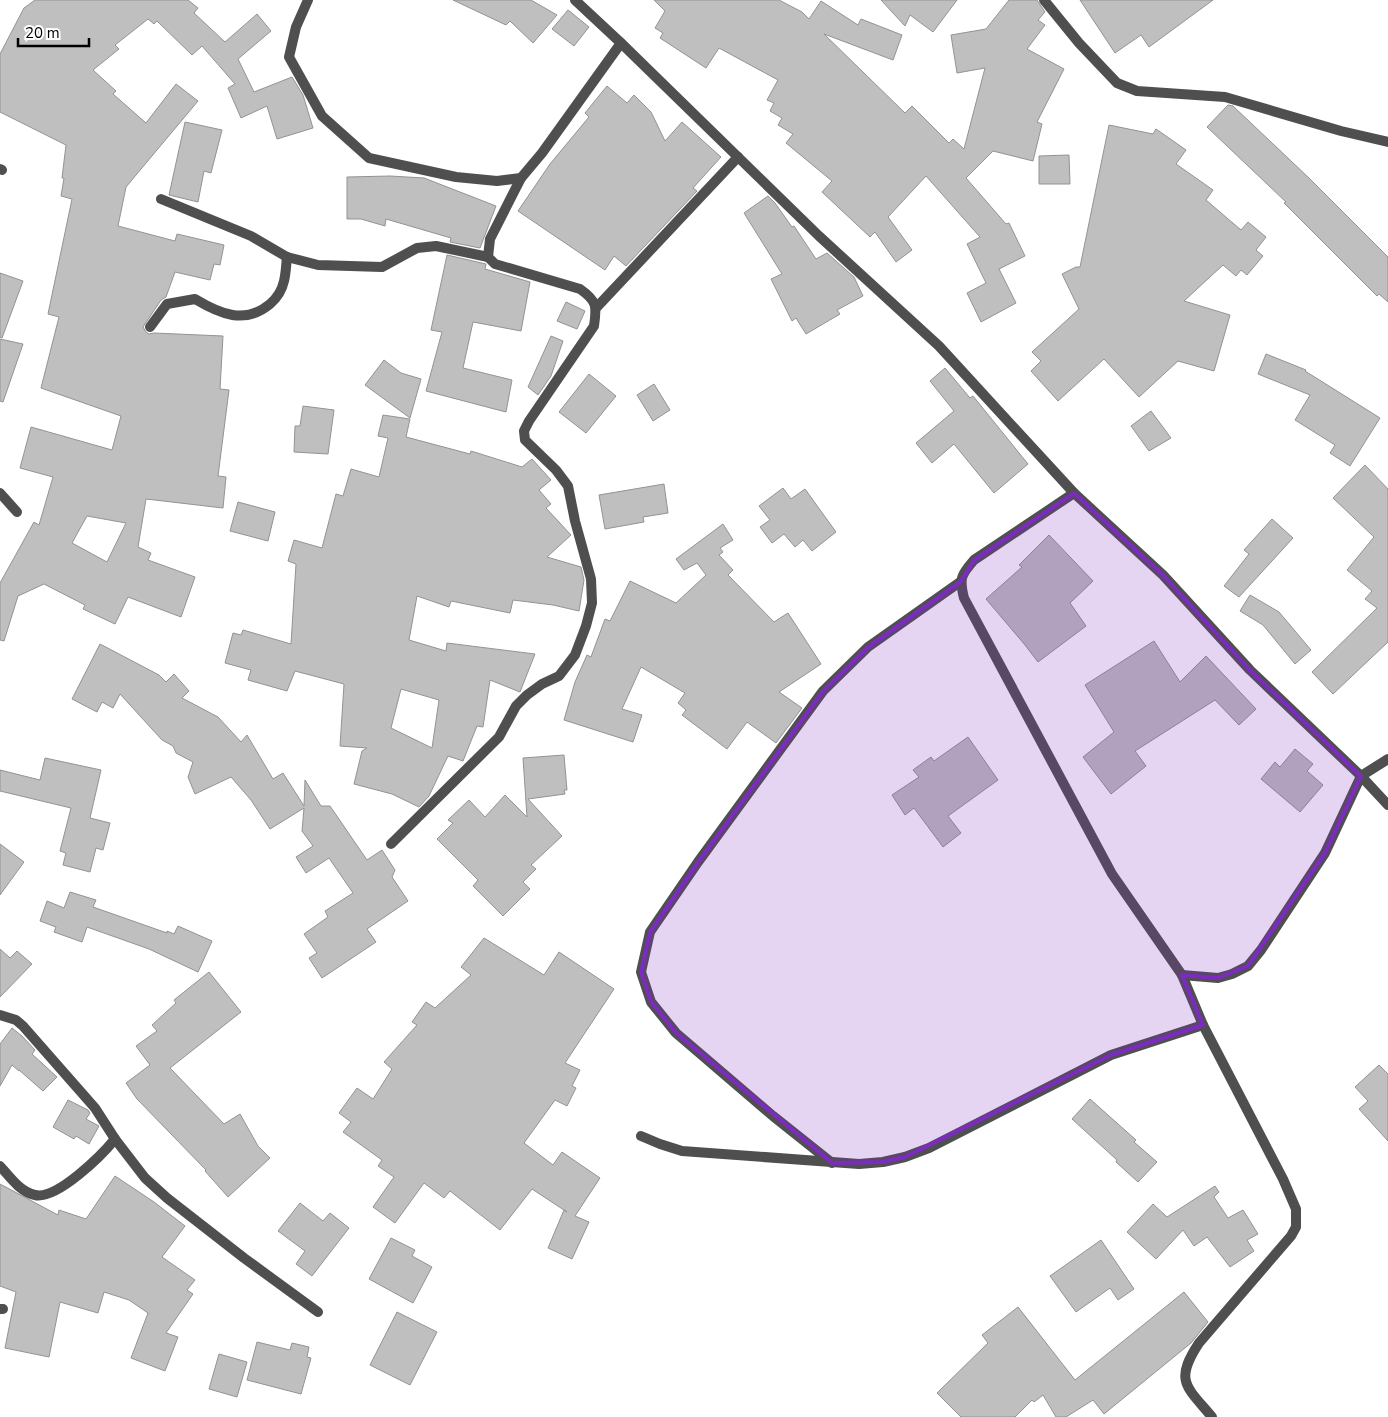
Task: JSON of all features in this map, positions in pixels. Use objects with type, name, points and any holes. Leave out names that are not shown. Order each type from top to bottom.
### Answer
[{"type":"street","points":[[308,0],[296,27],[289,57],[322,116],[369,158],[456,177],[497,181],[521,178]]},
{"type":"street","points":[[575,0],[819,236],[939,346],[1074,493],[1163,575],[1250,670],[1361,776],[1388,805]]},
{"type":"street","points":[[1044,0],[1078,44],[1117,83],[1137,91],[1225,97],[1388,142]]},
{"type":"street","points":[[488,257],[490,239],[521,178],[542,153],[621,43]]},
{"type":"street","points":[[596,308],[738,157]]},
{"type":"street","points":[[161,199],[251,236],[287,257],[318,265],[382,267],[417,248],[436,246],[488,257],[495,264],[580,288],[592,297],[596,308],[594,326],[524,431],[525,440],[556,470],[568,486],[575,521],[591,579],[592,603],[584,634],[575,656],[559,676],[542,684],[516,706],[499,737],[391,844]]},
{"type":"street","points":[[150,327],[167,304],[194,299],[212,309],[231,315],[246,317],[264,309],[277,298],[284,281],[287,257]]},
{"type":"street","points":[[0,493],[17,512]]},
{"type":"street","points":[[1074,493],[974,560],[963,573],[960,582],[964,598],[1112,874],[1182,974],[1203,1025],[1283,1179],[1296,1209],[1296,1227],[1291,1236],[1199,1343],[1187,1361],[1184,1372],[1188,1387],[1212,1417]]},
{"type":"street","points":[[832,1163],[758,1104],[676,1033],[651,1002],[641,972],[650,932],[823,691],[868,647],[960,582]]},
{"type":"street","points":[[1182,974],[1218,978],[1248,966],[1261,950],[1325,853],[1361,776],[1388,759]]},
{"type":"street","points":[[0,1015],[16,1020],[23,1026],[95,1108],[115,1139],[145,1178],[167,1198],[244,1258],[318,1312]]},
{"type":"street","points":[[641,1136],[682,1151],[832,1163],[859,1164],[883,1162],[906,1157],[928,1148],[1111,1055],[1203,1025]]},
{"type":"street","points":[[0,1166],[21,1188],[35,1195],[44,1195],[54,1192],[87,1168],[103,1154],[115,1139]]},
{"type":"highlighted area","points":[[1074,493],[1163,575],[1250,670],[1361,776],[1325,853],[1248,966],[1218,978],[1182,975],[1203,1025],[1111,1055],[905,1157],[883,1162],[832,1163],[676,1033],[651,1002],[641,972],[650,932],[698,862],[823,691],[868,647],[960,582],[974,560]]},
{"type":"building","points":[[35,0],[188,0],[198,8],[194,13],[225,42],[257,14],[271,31],[238,59],[254,92],[292,77],[303,95],[313,128],[277,139],[267,106],[241,118],[228,88],[235,84],[202,46],[192,55],[157,21],[154,24],[148,19],[115,45],[119,49],[93,70],[116,91],[113,94],[146,123],[176,84],[198,101],[126,187],[118,226],[175,241],[177,234],[224,245],[220,265],[214,264],[210,280],[175,272],[166,297],[161,300],[143,327],[149,334],[223,336],[220,389],[229,390],[218,476],[226,477],[223,508],[146,499],[138,547],[151,553],[148,560],[195,577],[181,617],[128,597],[115,624],[83,609],[85,605],[44,584],[18,596],[4,641],[0,640],[0,583],[34,522],[39,525],[53,477],[20,468],[31,427],[112,450],[121,416],[41,388],[59,317],[48,314],[72,199],[61,196],[66,145],[0,112],[0,54],[24,8]],"holes":[[[87,516],[126,523],[107,562],[72,543]]]},
{"type":"building","points":[[453,0],[531,0],[557,15],[533,43],[510,21],[506,25]]},
{"type":"building","points":[[654,0],[779,0],[802,12],[809,19],[821,1],[858,25],[861,19],[902,35],[893,60],[824,34],[905,113],[912,106],[949,143],[953,139],[964,149],[985,68],[957,73],[951,35],[986,29],[1009,0],[1037,0],[1045,12],[1038,20],[1045,25],[1027,49],[1064,69],[1037,122],[1042,124],[1033,161],[993,151],[966,178],[1006,224],[1009,223],[1025,256],[999,269],[1016,303],[981,322],[967,293],[986,283],[967,244],[980,237],[926,176],[888,217],[912,250],[896,262],[875,232],[870,237],[822,192],[832,181],[786,143],[793,134],[778,125],[782,118],[770,111],[774,103],[767,100],[778,80],[719,48],[706,68],[660,38],[663,33],[655,28],[665,11]]},
{"type":"building","points":[[881,0],[957,0],[933,32],[910,15],[905,26]]},
{"type":"building","points":[[1080,0],[1213,0],[1149,47],[1141,35],[1115,53]]},
{"type":"building","points":[[568,10],[589,27],[574,46],[552,29]]},
{"type":"building","points":[[607,86],[627,103],[634,95],[651,112],[665,141],[682,122],[721,157],[693,188],[697,191],[626,266],[614,256],[605,270],[518,211],[550,164],[589,117],[585,113]]},
{"type":"building","points":[[1228,105],[1233,106],[1309,178],[1388,257],[1388,302],[1379,294],[1377,296],[1284,203],[1286,202],[1207,127]]},
{"type":"building","points":[[185,122],[222,130],[211,173],[204,171],[198,202],[169,195]]},
{"type":"building","points":[[1109,125],[1153,134],[1156,129],[1186,150],[1176,164],[1213,190],[1206,200],[1241,230],[1248,222],[1266,237],[1256,250],[1263,256],[1247,275],[1241,270],[1236,276],[1223,265],[1184,301],[1230,315],[1214,371],[1178,361],[1139,397],[1104,359],[1058,401],[1031,371],[1041,361],[1032,352],[1079,309],[1062,274],[1080,267]]},
{"type":"building","points":[[1069,155],[1070,184],[1039,184],[1039,156]]},
{"type":"building","points":[[390,176],[424,178],[496,206],[480,248],[450,242],[451,238],[386,219],[385,226],[361,219],[347,219],[347,177]]},
{"type":"building","points":[[768,196],[792,227],[794,226],[816,259],[827,253],[854,277],[863,296],[837,310],[840,314],[806,334],[796,318],[792,321],[771,279],[782,274],[744,213]]},
{"type":"building","points":[[447,255],[486,264],[485,269],[530,282],[521,331],[473,322],[463,368],[512,380],[506,412],[426,391],[442,332],[431,330]]},
{"type":"building","points":[[0,273],[23,281],[2,338],[0,337]]},
{"type":"building","points":[[566,302],[585,311],[577,329],[557,321]]},
{"type":"building","points":[[551,336],[563,341],[551,376],[538,395],[528,387]]},
{"type":"building","points":[[0,339],[23,344],[3,402],[0,401]]},
{"type":"building","points":[[1266,354],[1306,370],[1380,418],[1350,466],[1330,453],[1335,445],[1295,420],[1310,395],[1258,374]]},
{"type":"building","points":[[384,360],[401,373],[421,379],[410,418],[365,385]]},
{"type":"building","points":[[945,368],[970,398],[973,396],[1028,464],[994,493],[954,444],[932,463],[916,443],[954,411],[930,381]]},
{"type":"building","points":[[589,374],[616,396],[586,433],[559,412]]},
{"type":"building","points":[[654,384],[670,410],[653,421],[637,395]]},
{"type":"building","points":[[303,406],[334,410],[328,454],[294,452],[295,426],[300,426]]},
{"type":"building","points":[[1151,411],[1171,438],[1149,451],[1131,426]]},
{"type":"building","points":[[383,415],[410,419],[406,437],[470,454],[471,451],[522,467],[532,459],[551,480],[539,490],[551,504],[546,508],[571,535],[547,557],[581,567],[584,580],[579,611],[553,605],[513,600],[510,613],[451,601],[449,607],[417,596],[409,640],[446,651],[447,643],[535,654],[520,692],[490,680],[483,727],[477,726],[463,761],[448,756],[429,796],[419,807],[392,794],[354,784],[362,751],[367,748],[340,746],[344,684],[295,671],[287,691],[248,680],[251,670],[225,663],[233,633],[241,635],[243,630],[291,644],[296,564],[288,561],[294,540],[322,548],[336,494],[343,496],[351,469],[379,477],[388,438],[378,436]],"holes":[[[401,689],[439,700],[432,748],[391,728]]]},
{"type":"building","points":[[1365,465],[1388,489],[1388,642],[1333,694],[1312,672],[1377,608],[1365,599],[1372,591],[1347,570],[1374,537],[1333,498]]},
{"type":"building","points":[[664,484],[668,513],[643,517],[644,522],[605,529],[599,495]]},
{"type":"building","points":[[783,488],[791,499],[805,489],[836,532],[812,551],[803,540],[795,547],[784,534],[772,543],[760,527],[770,520],[759,506]]},
{"type":"building","points":[[238,502],[275,512],[268,541],[230,531]]},
{"type":"building","points":[[1272,519],[1293,538],[1239,597],[1224,586],[1249,554],[1244,550]]},
{"type":"building","points":[[723,524],[733,540],[720,548],[723,552],[719,555],[733,570],[728,575],[774,622],[788,613],[821,664],[779,692],[802,708],[776,743],[747,722],[727,749],[682,715],[686,710],[678,703],[685,693],[641,667],[622,709],[642,715],[633,742],[564,720],[575,682],[587,655],[591,657],[605,619],[610,621],[630,581],[676,603],[706,575],[697,563],[684,570],[676,559]]},
{"type":"building","points":[[1049,535],[1093,581],[1070,603],[1086,626],[1038,662],[986,599],[1022,567],[1019,565]]},
{"type":"building","points":[[1250,595],[1279,612],[1311,650],[1295,664],[1263,625],[1240,611]]},
{"type":"building","points":[[1154,641],[1180,682],[1206,656],[1256,709],[1239,725],[1215,700],[1135,751],[1146,766],[1111,794],[1083,757],[1114,732],[1085,685]]},
{"type":"building","points":[[100,644],[159,675],[166,682],[174,674],[189,691],[182,698],[218,717],[241,742],[247,735],[273,779],[283,773],[304,806],[305,780],[321,806],[330,806],[367,860],[382,850],[395,870],[392,877],[408,901],[367,929],[376,942],[322,978],[309,958],[317,953],[304,934],[328,917],[325,911],[353,893],[329,858],[306,873],[296,857],[313,846],[302,831],[304,808],[270,829],[251,800],[231,777],[195,794],[188,777],[193,762],[176,753],[173,746],[162,740],[120,694],[113,708],[102,702],[97,712],[72,699]]},
{"type":"building","points":[[968,737],[998,780],[948,816],[961,833],[943,847],[914,808],[905,815],[892,795],[919,777],[913,770],[931,757],[934,761]]},
{"type":"building","points":[[1295,749],[1313,764],[1307,771],[1323,785],[1300,812],[1261,779],[1275,762],[1280,767]]},
{"type":"building","points":[[564,755],[567,790],[564,790],[565,794],[528,799],[562,836],[531,865],[536,869],[523,882],[530,889],[503,916],[473,886],[478,880],[437,839],[453,823],[448,820],[469,800],[485,817],[505,795],[527,817],[523,758]]},
{"type":"building","points":[[45,758],[101,770],[90,818],[110,823],[103,850],[96,848],[90,872],[63,865],[66,853],[60,851],[71,808],[0,791],[0,770],[40,780]]},
{"type":"building","points":[[0,844],[24,862],[0,895]]},
{"type":"building","points":[[70,892],[96,900],[93,907],[167,933],[167,931],[174,934],[178,926],[212,941],[198,972],[149,949],[87,927],[82,942],[54,932],[56,927],[40,921],[47,901],[64,908]]},
{"type":"building","points":[[484,938],[544,975],[559,952],[614,989],[565,1063],[580,1070],[572,1086],[576,1088],[567,1106],[555,1100],[524,1143],[553,1165],[562,1152],[600,1178],[575,1216],[589,1222],[572,1259],[548,1248],[564,1210],[532,1189],[500,1230],[450,1191],[444,1198],[424,1183],[395,1223],[373,1207],[394,1177],[378,1166],[382,1160],[343,1132],[351,1122],[339,1113],[357,1088],[373,1099],[392,1069],[384,1062],[417,1025],[412,1022],[426,1002],[435,1008],[471,975],[461,967]]},
{"type":"building","points":[[0,949],[10,958],[17,951],[32,964],[0,997]]},
{"type":"building","points":[[209,972],[241,1012],[170,1068],[224,1124],[240,1114],[258,1146],[270,1158],[228,1197],[206,1170],[137,1099],[126,1083],[150,1065],[136,1046],[157,1031],[152,1025],[176,1003],[174,1000]]},
{"type":"building","points":[[12,1028],[35,1050],[32,1054],[57,1077],[43,1091],[12,1065],[0,1086],[0,1044]]},
{"type":"building","points":[[1379,1065],[1388,1074],[1388,1141],[1359,1109],[1368,1101],[1355,1087]]},
{"type":"building","points":[[1090,1099],[1136,1140],[1134,1142],[1157,1162],[1138,1182],[1072,1119]]},
{"type":"building","points":[[68,1100],[88,1110],[90,1113],[86,1119],[99,1126],[89,1144],[76,1136],[74,1139],[53,1127]]},
{"type":"building","points":[[115,1176],[154,1202],[185,1226],[162,1257],[195,1280],[187,1290],[193,1294],[166,1333],[178,1337],[165,1371],[131,1358],[148,1313],[129,1300],[104,1292],[98,1313],[60,1302],[49,1357],[5,1348],[16,1292],[0,1286],[0,1184],[58,1215],[59,1210],[86,1219]]},
{"type":"building","points":[[1215,1186],[1219,1192],[1214,1197],[1228,1218],[1243,1210],[1258,1234],[1247,1240],[1254,1251],[1230,1267],[1207,1237],[1194,1246],[1183,1230],[1156,1259],[1127,1232],[1153,1204],[1167,1217]]},
{"type":"building","points":[[300,1203],[323,1221],[330,1213],[349,1228],[312,1276],[296,1264],[305,1251],[278,1231]]},
{"type":"building","points":[[391,1238],[415,1250],[412,1256],[432,1267],[413,1303],[369,1279]]},
{"type":"building","points":[[1101,1240],[1134,1289],[1118,1300],[1110,1288],[1076,1312],[1050,1276]]},
{"type":"building","points":[[1184,1292],[1208,1322],[1191,1343],[1104,1414],[1093,1400],[1066,1417],[1056,1417],[1043,1395],[1034,1402],[1032,1400],[1015,1417],[961,1417],[937,1393],[988,1343],[982,1335],[1018,1307],[1075,1380]]},
{"type":"building","points":[[397,1312],[437,1332],[410,1385],[370,1365]]},
{"type":"building","points":[[257,1342],[290,1350],[292,1343],[309,1347],[307,1357],[311,1358],[301,1394],[247,1380]]},
{"type":"building","points":[[219,1354],[247,1362],[237,1397],[209,1389]]}]
